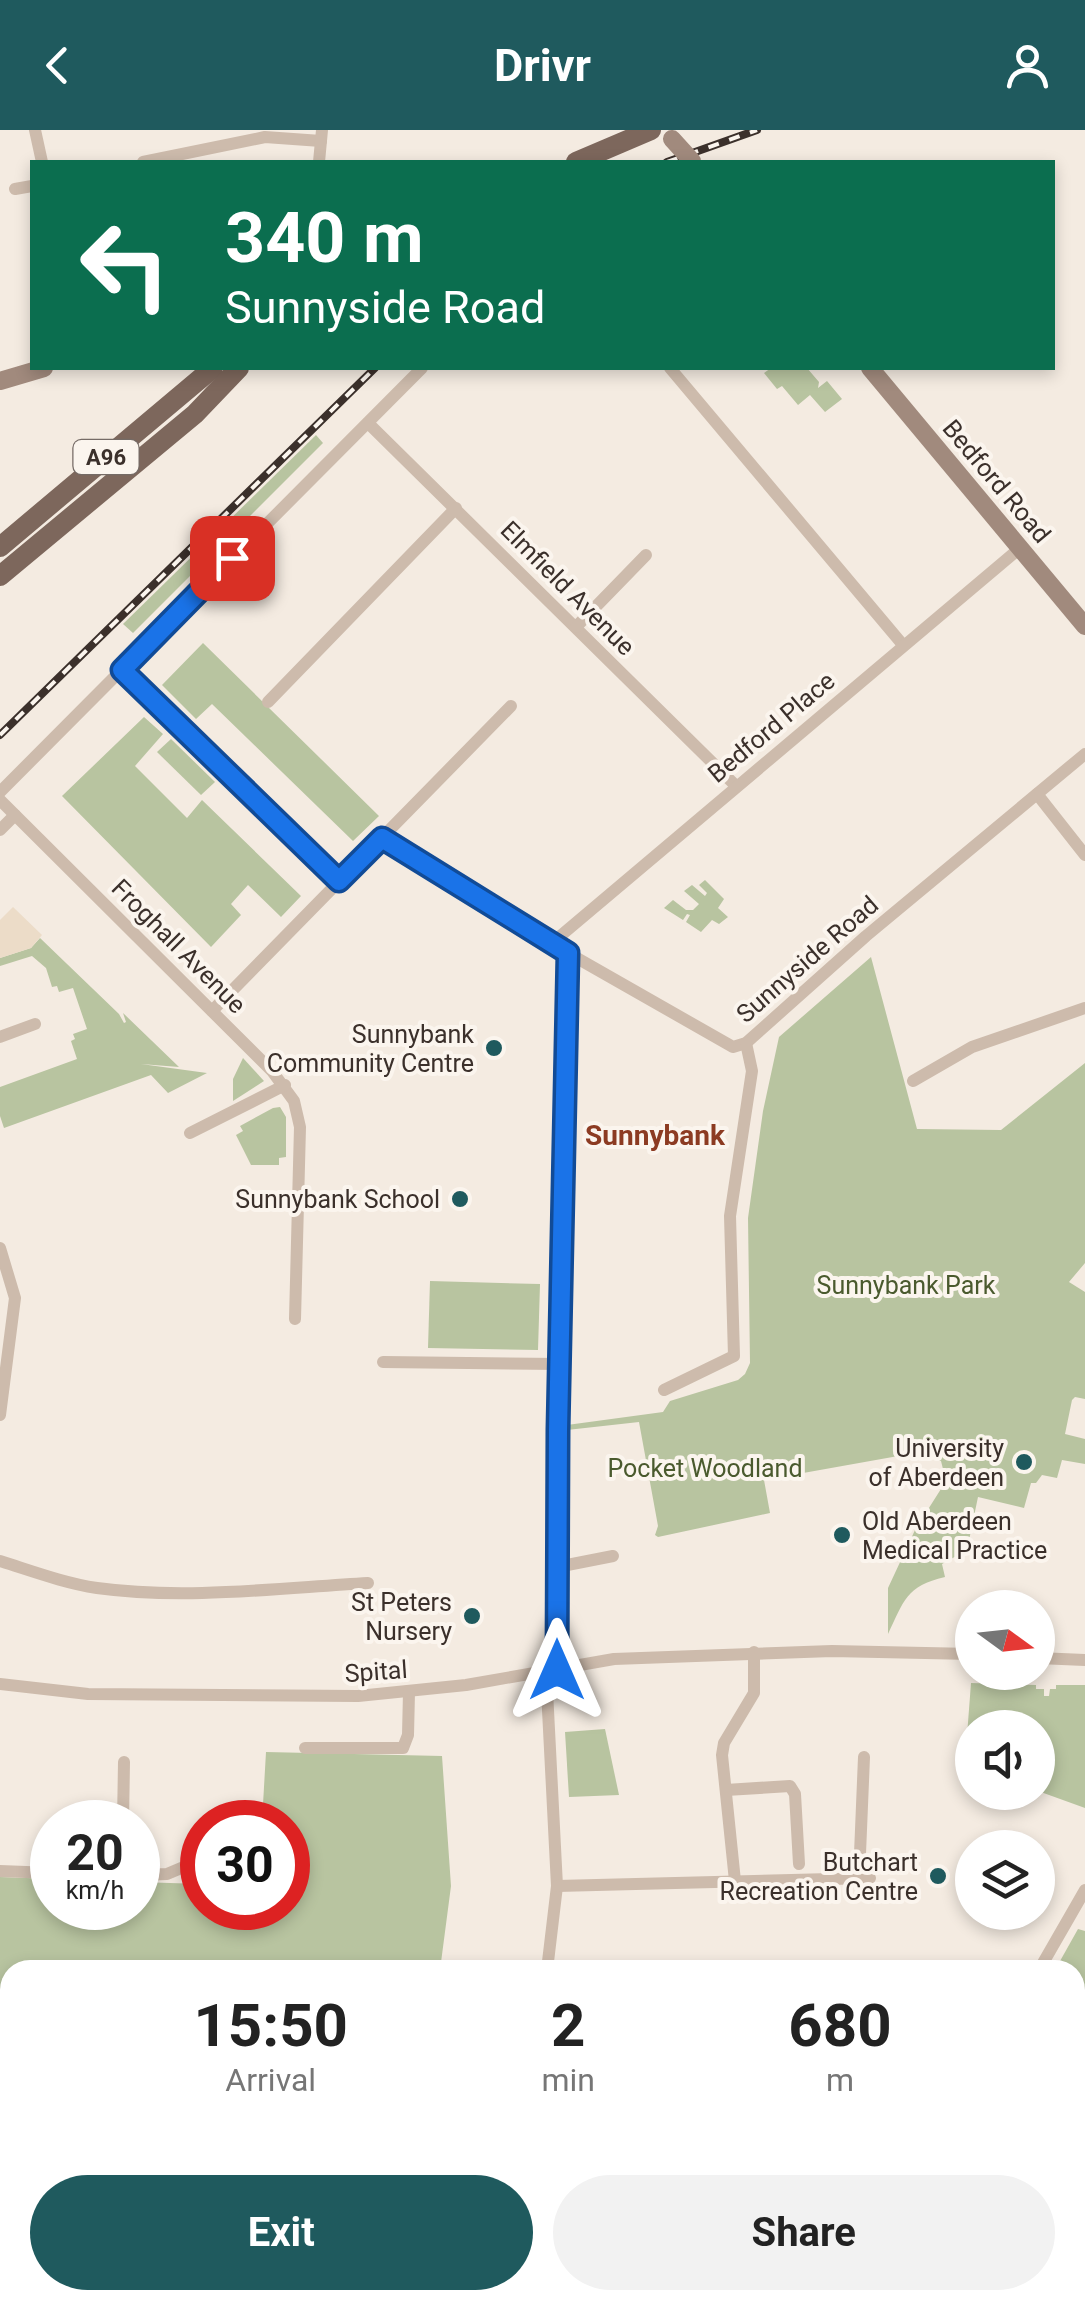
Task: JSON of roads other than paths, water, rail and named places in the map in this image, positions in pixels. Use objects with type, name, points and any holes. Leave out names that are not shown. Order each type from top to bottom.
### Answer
[{"type":"main road","points":[[581,160],[651,130]]},
{"type":"main road","name":"A96","points":[[0,547],[210,370]]},
{"type":"main road","name":"A96","points":[[0,576],[195,414],[237,370]]},
{"type":"street","points":[[36,130],[42,160]]},
{"type":"street","points":[[669,134],[690,160]]},
{"type":"street","points":[[153,160],[265,137],[322,135],[319,160]]},
{"type":"street","points":[[15,190],[30,186]]},
{"type":"street","points":[[0,381],[37,370]]},
{"type":"street","points":[[0,792],[420,370]]},
{"type":"street","points":[[672,370],[902,645]]},
{"type":"street","name":"Bedford Road","points":[[872,370],[1085,626]]},
{"type":"street","name":"Elmfield Avenue","points":[[368,423],[736,786]]},
{"type":"street","points":[[268,702],[456,508]]},
{"type":"street","name":"Bedford Place","points":[[552,943],[1020,548]]},
{"type":"street","points":[[576,627],[646,555]]},
{"type":"street","points":[[122,670],[339,881]]},
{"type":"street","points":[[212,1011],[511,706]]},
{"type":"street","name":"Sunnyside Road","points":[[382,838],[568,953],[733,1047],[746,1043],[866,936],[1085,754]]},
{"type":"street","points":[[1037,794],[1085,855]]},
{"type":"street","name":"Froghall Avenue","points":[[0,800],[212,1011],[284,1085],[294,1101],[300,1127],[294,1319]]},
{"type":"street","points":[[0,830],[15,815]]},
{"type":"street","points":[[547,1960],[558,1886],[551,1670],[557,1567],[568,953]]},
{"type":"street","points":[[913,1081],[986,1041],[1085,1008]]},
{"type":"street","points":[[0,1037],[35,1024]]},
{"type":"street","points":[[664,1390],[734,1356],[730,1216],[752,1071],[746,1043]]},
{"type":"street","points":[[927,1052],[937,1065]]},
{"type":"street","points":[[190,1133],[284,1085]]},
{"type":"street","points":[[0,1248],[14,1288],[7,1312],[0,1415]]},
{"type":"street","points":[[383,1362],[560,1364]]},
{"type":"street","points":[[557,1567],[612,1556]]},
{"type":"street","points":[[0,1561],[61,1580],[112,1590],[218,1591],[368,1582]]},
{"type":"street","points":[[735,1881],[722,1749],[754,1693],[754,1652]]},
{"type":"street","name":"Spital","points":[[0,1684],[100,1694],[358,1696],[409,1692],[614,1659],[754,1652],[955,1654]]},
{"type":"street","points":[[1055,1659],[1085,1660]]},
{"type":"street","points":[[305,1748],[403,1748],[408,1735],[409,1692]]},
{"type":"street","points":[[558,1886],[865,1878],[864,1757]]},
{"type":"street","points":[[123,1800],[124,1762]]},
{"type":"street","points":[[726,1790],[790,1786],[796,1798],[799,1864]]},
{"type":"street","points":[[0,1871],[30,1872]]},
{"type":"street","points":[[1045,1960],[1085,1890]]},
{"type":"railway","points":[[673,160],[757,130]]},
{"type":"railway","points":[[0,735],[373,370]]},
{"type":"place","name":"Sunnybank Community Centre","points":[[494,1048]]},
{"type":"place","name":"Sunnybank School","points":[[460,1199]]},
{"type":"place","name":"University of Aberdeen","points":[[1024,1462]]},
{"type":"place","name":"Old Aberdeen Medical Practice","points":[[842,1535]]},
{"type":"place","name":"St Peters Nursery","points":[[472,1616]]},
{"type":"place","name":"Butchart Recreation Centre","points":[[938,1876]]},
{"type":"district","name":"Sunnybank","points":[[655,1135]]},
{"type":"park label","name":"Sunnybank Park","points":[[906,1285]]},
{"type":"park label","name":"Pocket Woodland","points":[[705,1468]]}]
